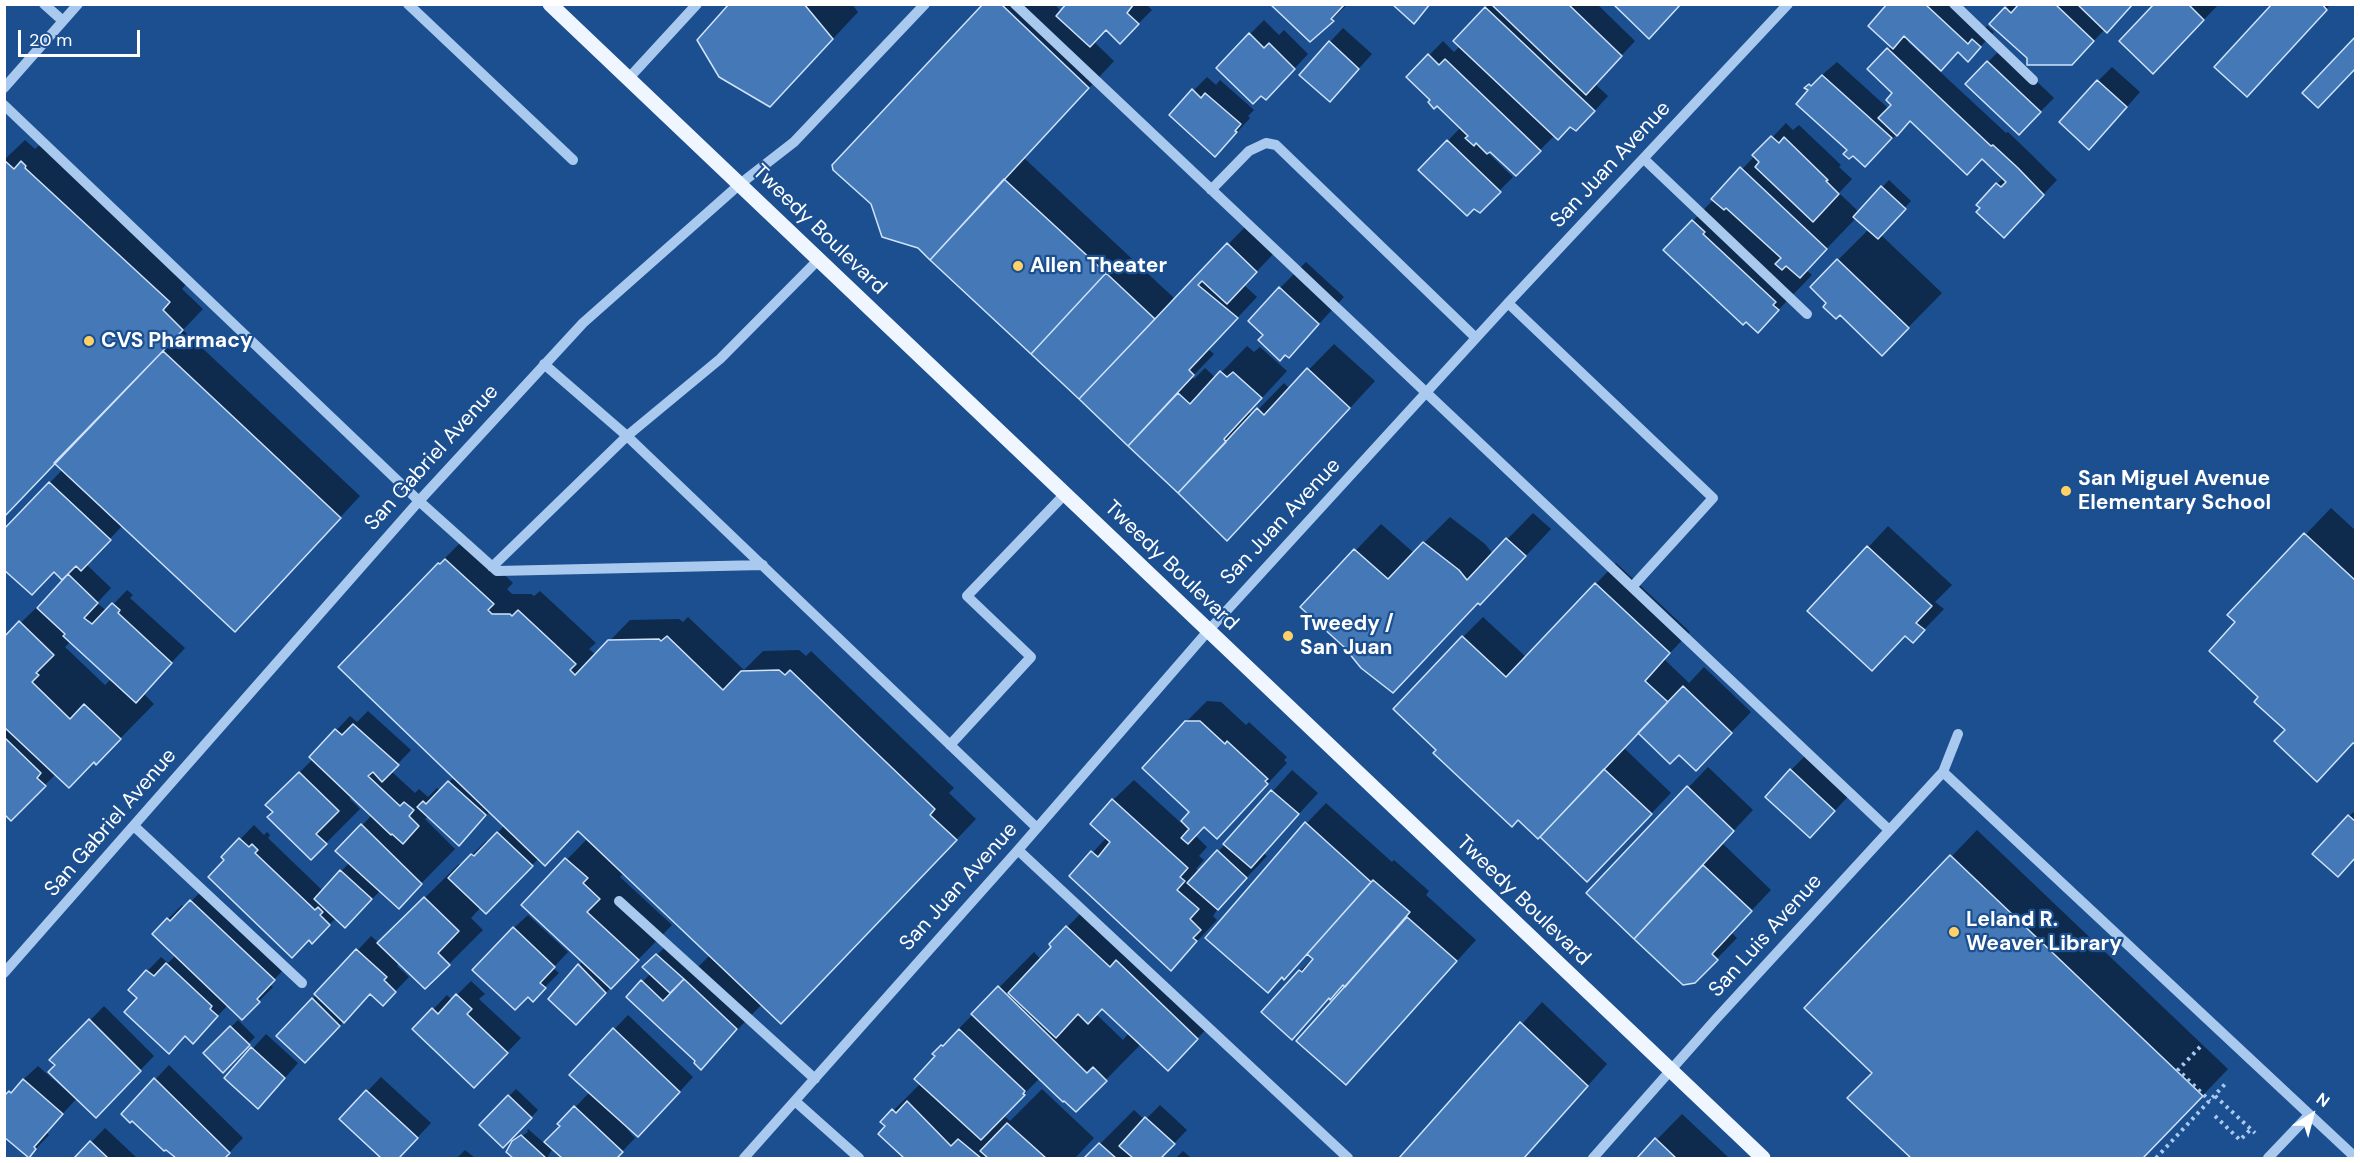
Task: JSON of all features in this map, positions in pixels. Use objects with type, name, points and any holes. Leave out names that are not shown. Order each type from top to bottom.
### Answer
[{"type":"main road","name":"Tweedy Boulevard","points":[[550,4],[1763,1158]]},
{"type":"street","points":[[44,4],[63,21]]},
{"type":"street","points":[[4,88],[78,4]]},
{"type":"street","points":[[408,4],[573,160]]},
{"type":"street","points":[[628,79],[697,4]]},
{"type":"street","points":[[1015,4],[1889,830]]},
{"type":"street","name":"San Juan Avenue","points":[[744,1158],[1018,850],[1208,631],[1508,303],[1788,4]]},
{"type":"street","points":[[1954,4],[2033,80]]},
{"type":"street","name":"San Gabriel Avenue","points":[[4,973],[419,501],[544,364],[583,323],[740,184],[794,142],[921,6]]},
{"type":"street","points":[[4,105],[419,501],[497,571],[763,565]]},
{"type":"street","points":[[1211,190],[1249,151],[1266,143],[1276,145],[1476,338]]},
{"type":"street","points":[[1644,159],[1807,314]]},
{"type":"street","points":[[492,567],[627,436],[720,358],[819,259]]},
{"type":"street","points":[[1508,303],[1713,498],[1632,587]]},
{"type":"street","points":[[544,364],[627,436],[1037,828]]},
{"type":"street","points":[[950,745],[1031,657],[967,596],[1065,494]]},
{"type":"street","name":"San Luis Avenue","points":[[1593,1158],[1670,1070],[1942,772],[1958,734]]},
{"type":"street","points":[[1942,772],[2355,1158]]},
{"type":"street","points":[[134,826],[302,983]]},
{"type":"street","points":[[1018,850],[1348,1158]]},
{"type":"street","points":[[620,901],[814,1079]]},
{"type":"street","points":[[795,1101],[859,1158]]},
{"type":"street","points":[[2268,1158],[2309,1115]]},
{"type":"path","points":[[2178,1070],[2210,1101]]},
{"type":"path","points":[[2156,1158],[2228,1082]]},
{"type":"path","points":[[2215,1096],[2249,1128],[2240,1140],[2216,1116]]},
{"type":"building","points":[[729,4],[804,4],[833,39],[770,107],[719,77],[697,40]]},
{"type":"building","points":[[983,4],[1001,4],[1089,88],[930,260],[918,248],[882,237],[871,204],[833,170],[832,165]]},
{"type":"building","points":[[1066,4],[1134,4],[1127,13],[1139,24],[1120,44],[1106,30],[1090,47],[1056,16]]},
{"type":"building","points":[[1270,4],[1345,4],[1331,19],[1334,21],[1310,42]]},
{"type":"building","points":[[1392,4],[1430,4],[1414,24]]},
{"type":"building","points":[[1568,4],[1622,56],[1586,95],[1492,5]]},
{"type":"building","points":[[1613,4],[1681,4],[1649,39]]},
{"type":"building","points":[[1887,4],[1925,4],[1968,44],[1972,39],[1981,47],[1968,62],[1958,52],[1941,71],[1904,36],[1893,49],[1868,26]]},
{"type":"building","points":[[2019,4],[2055,4],[2094,41],[2072,65],[2027,65],[2027,58],[1989,24],[2005,7],[2011,13]]},
{"type":"building","points":[[2077,4],[2133,4],[2107,33]]},
{"type":"building","points":[[2154,4],[2188,4],[2204,20],[2153,74],[2119,41]]},
{"type":"building","points":[[2272,4],[2322,4],[2327,10],[2247,97],[2214,67]]},
{"type":"building","points":[[1485,7],[1595,111],[1576,131],[1570,127],[1558,140],[1453,41]]},
{"type":"building","points":[[1249,33],[1264,48],[1269,43],[1295,69],[1266,100],[1261,96],[1253,104],[1216,68]]},
{"type":"building","points":[[2356,36],[2356,68],[2318,108],[2302,93]]},
{"type":"building","points":[[1329,41],[1359,69],[1330,102],[1299,75]]},
{"type":"building","points":[[1887,48],[1991,146],[1993,145],[2018,168],[2044,195],[2004,238],[1976,212],[1980,208],[1976,205],[1996,183],[2001,187],[2006,182],[1982,159],[1967,175],[1910,121],[1897,136],[1878,118],[1891,105],[1886,100],[1892,93],[1867,69]]},
{"type":"building","points":[[1428,54],[1439,65],[1445,59],[1541,151],[1516,176],[1490,152],[1487,154],[1476,143],[1474,146],[1465,138],[1468,136],[1437,106],[1434,109],[1428,102],[1430,100],[1406,77]]},
{"type":"building","points":[[1987,61],[2041,112],[2019,135],[1965,84]]},
{"type":"building","points":[[1822,75],[1892,138],[1865,167],[1853,156],[1849,159],[1843,154],[1847,150],[1796,104],[1808,90],[1804,88],[1809,84],[1811,86]]},
{"type":"building","points":[[2097,80],[2127,107],[2089,150],[2059,122]]},
{"type":"building","points":[[1192,89],[1201,98],[1205,93],[1241,124],[1235,131],[1237,132],[1215,157],[1169,115]]},
{"type":"building","points":[[1771,136],[1779,143],[1784,137],[1828,180],[1826,181],[1839,194],[1813,222],[1755,167],[1759,162],[1752,155]]},
{"type":"building","points":[[1447,140],[1501,192],[1480,213],[1474,209],[1467,216],[1418,170]]},
{"type":"building","name":"CVS Pharmacy","points":[[4,160],[14,169],[21,161],[26,166],[25,168],[170,302],[163,310],[183,330],[4,517]]},
{"type":"building","points":[[1740,167],[1827,249],[1800,278],[1786,266],[1782,270],[1775,264],[1781,258],[1726,208],[1724,210],[1711,199]]},
{"type":"building","name":"Allen Theater","points":[[1004,179],[1106,273],[1031,354],[930,260]]},
{"type":"building","points":[[1881,186],[1906,209],[1878,239],[1853,217]]},
{"type":"building","points":[[1692,220],[1705,232],[1703,234],[1776,302],[1773,305],[1779,310],[1758,333],[1746,322],[1743,325],[1663,250]]},
{"type":"building","points":[[1227,243],[1257,272],[1227,304],[1202,281],[1198,285],[1238,318],[1189,370],[1194,375],[1128,446],[1079,399]]},
{"type":"building","points":[[1837,259],[1909,328],[1882,356],[1840,315],[1836,319],[1823,307],[1826,303],[1810,287]]},
{"type":"building","points":[[1106,273],[1155,319],[1079,399],[1031,354]]},
{"type":"building","points":[[1279,287],[1319,324],[1289,358],[1285,355],[1280,361],[1258,340],[1263,335],[1248,321]]},
{"type":"building","points":[[163,351],[341,518],[235,632],[54,463]]},
{"type":"building","points":[[1307,368],[1350,408],[1227,541],[1178,493],[1257,408],[1264,415]]},
{"type":"building","points":[[1220,371],[1227,377],[1233,372],[1262,398],[1224,439],[1226,442],[1178,493],[1128,446],[1178,393],[1190,404]]},
{"type":"building","points":[[49,482],[111,540],[81,571],[76,566],[62,580],[54,572],[32,595],[4,570],[4,529]]},
{"type":"building","points":[[2304,533],[2356,581],[2356,745],[2353,743],[2317,782],[2274,741],[2285,730],[2254,702],[2258,697],[2209,651],[2235,622],[2227,615]]},
{"type":"building","points":[[1506,538],[1526,556],[1393,693],[1361,668],[1344,647],[1300,607],[1354,549],[1388,579],[1423,542],[1459,570],[1467,580]]},
{"type":"building","points":[[1867,546],[1932,606],[1916,623],[1925,630],[1913,643],[1905,636],[1872,671],[1807,611]]},
{"type":"building","points":[[445,559],[494,604],[488,610],[492,614],[512,616],[518,610],[576,664],[570,670],[575,675],[608,640],[659,639],[661,641],[667,636],[723,690],[741,671],[779,670],[785,675],[790,670],[935,809],[930,815],[957,840],[781,1024],[578,831],[545,866],[338,667],[438,563],[440,564]]},
{"type":"building","points":[[68,574],[98,603],[84,618],[92,624],[112,603],[120,610],[118,613],[172,663],[136,703],[63,636],[65,634],[37,608]]},
{"type":"building","points":[[1595,583],[1670,653],[1645,681],[1668,702],[1538,839],[1518,820],[1512,827],[1433,753],[1436,750],[1393,709],[1462,636],[1506,677]]},
{"type":"building","points":[[19,621],[54,655],[36,673],[39,675],[32,682],[70,719],[84,704],[121,739],[69,788],[4,727],[4,637]]},
{"type":"building","points":[[1683,686],[1732,733],[1696,771],[1679,755],[1670,764],[1638,733]]},
{"type":"building","points":[[1185,721],[1200,721],[1225,744],[1227,741],[1268,779],[1265,781],[1268,784],[1217,839],[1204,827],[1188,844],[1181,838],[1189,829],[1181,821],[1189,812],[1142,768]]},
{"type":"building","points":[[353,724],[399,765],[382,782],[373,772],[368,776],[400,806],[404,802],[414,810],[409,816],[419,826],[403,844],[309,757],[335,729],[342,735]]},
{"type":"building","points":[[4,737],[41,773],[37,778],[46,786],[11,821],[4,814]]},
{"type":"building","points":[[1604,769],[1652,814],[1587,882],[1540,837]]},
{"type":"building","points":[[1790,769],[1835,811],[1810,838],[1765,797]]},
{"type":"building","points":[[299,772],[339,811],[316,834],[327,844],[311,860],[267,817],[273,812],[265,805]]},
{"type":"building","points":[[448,781],[486,815],[459,846],[417,807],[423,801],[426,804]]},
{"type":"building","points":[[1687,786],[1734,831],[1634,939],[1586,893]]},
{"type":"building","points":[[1271,790],[1299,814],[1251,868],[1223,844]]},
{"type":"building","points":[[1112,799],[1188,868],[1180,877],[1185,881],[1177,890],[1199,909],[1190,919],[1201,930],[1193,938],[1197,941],[1171,971],[1069,876],[1091,851],[1098,857],[1110,842],[1090,824]]},
{"type":"building","points":[[2348,815],[2356,822],[2356,857],[2338,877],[2312,854]]},
{"type":"building","points":[[1305,822],[1371,882],[1284,980],[1282,977],[1268,993],[1205,938]]},
{"type":"building","points":[[361,824],[422,884],[399,909],[335,851]]},
{"type":"building","points":[[497,832],[533,866],[486,914],[448,878]]},
{"type":"building","points":[[239,838],[249,847],[252,844],[258,850],[255,853],[315,910],[318,907],[323,912],[320,915],[330,925],[312,944],[309,940],[292,958],[208,877],[224,860],[221,857]]},
{"type":"building","points":[[1217,850],[1247,878],[1218,910],[1187,883]]},
{"type":"building","name":"Leland R. Weaver Library","points":[[1950,855],[2203,1096],[2143,1158],[1911,1158],[1847,1098],[1872,1073],[1804,1008]]},
{"type":"building","points":[[565,858],[588,878],[583,883],[600,899],[587,912],[639,960],[611,989],[521,905]]},
{"type":"building","points":[[1703,865],[1752,911],[1712,954],[1718,960],[1695,983],[1683,985],[1634,939]]},
{"type":"building","points":[[340,870],[372,899],[345,928],[314,899]]},
{"type":"building","points":[[1373,880],[1410,912],[1345,987],[1343,985],[1330,1000],[1329,998],[1292,1040],[1261,1012],[1299,970],[1302,972],[1313,959],[1307,954]]},
{"type":"building","points":[[424,897],[459,931],[438,953],[450,965],[425,989],[377,943]]},
{"type":"building","points":[[190,900],[275,980],[257,999],[260,1002],[242,1020],[152,934],[167,918],[170,921]]},
{"type":"building","points":[[1407,917],[1457,961],[1346,1085],[1296,1041]]},
{"type":"building","points":[[1066,926],[1110,967],[1116,960],[1198,1039],[1168,1071],[1102,1009],[1088,1024],[1078,1014],[1056,1038],[1008,993],[1051,947],[1049,944]]},
{"type":"building","points":[[513,927],[555,967],[540,983],[546,988],[533,1002],[528,997],[515,1010],[472,970]]},
{"type":"building","points":[[356,949],[387,977],[384,980],[396,992],[383,1006],[370,994],[344,1023],[314,994]]},
{"type":"building","points":[[656,954],[684,979],[670,993],[642,967]]},
{"type":"building","points":[[166,963],[212,1006],[210,1009],[218,1016],[193,1044],[185,1036],[169,1054],[124,1012],[137,998],[128,990],[146,970],[154,976]]},
{"type":"building","points":[[578,964],[606,993],[576,1025],[548,999]]},
{"type":"building","points":[[684,979],[737,1029],[701,1070],[694,1063],[695,1061],[626,997],[641,980],[663,1001]]},
{"type":"building","points":[[998,986],[1087,1073],[1093,1067],[1107,1081],[1076,1112],[971,1014]]},
{"type":"building","points":[[456,994],[472,1009],[467,1014],[508,1053],[474,1088],[412,1029],[432,1008],[438,1014]]},
{"type":"building","points":[[312,998],[340,1026],[305,1063],[276,1036]]},
{"type":"building","points":[[89,1019],[141,1071],[96,1118],[48,1072],[55,1065],[49,1060]]},
{"type":"building","points":[[1520,1022],[1588,1086],[1524,1158],[1399,1158]]},
{"type":"building","points":[[230,1026],[250,1045],[223,1073],[203,1053]]},
{"type":"building","points":[[613,1028],[680,1092],[638,1137],[569,1075]]},
{"type":"building","points":[[959,1029],[1025,1091],[1023,1094],[1025,1095],[981,1140],[914,1079],[935,1056],[932,1054]]},
{"type":"building","points":[[251,1047],[285,1078],[258,1109],[224,1078]]},
{"type":"building","points":[[154,1078],[230,1153],[225,1158],[176,1158],[166,1150],[164,1151],[132,1121],[130,1123],[121,1114]]},
{"type":"building","points":[[23,1079],[63,1114],[34,1147],[36,1149],[29,1158],[4,1137],[4,1096],[9,1091],[11,1093]]},
{"type":"building","points":[[366,1090],[418,1138],[399,1158],[381,1158],[339,1119]]},
{"type":"building","points":[[508,1095],[532,1118],[503,1148],[479,1125]]},
{"type":"building","points":[[907,1101],[951,1146],[958,1139],[981,1158],[904,1158],[878,1134],[885,1126],[880,1122],[892,1109],[896,1113]]},
{"type":"building","points":[[574,1106],[623,1152],[617,1158],[562,1158],[544,1142],[560,1126],[557,1124]]},
{"type":"building","points":[[1145,1117],[1175,1144],[1161,1158],[1133,1158],[1119,1146]]},
{"type":"building","points":[[1007,1123],[1046,1158],[988,1158],[980,1151]]},
{"type":"building","points":[[521,1135],[546,1158],[513,1158],[506,1152],[512,1141]]},
{"type":"building","points":[[1655,1138],[1676,1158],[1637,1158]]},
{"type":"building","points":[[90,1141],[108,1158],[74,1158]]},
{"type":"building","points":[[1099,1143],[1116,1158],[1084,1158]]},
{"type":"place","name":"Allen Theater","points":[[1018,266]]},
{"type":"place","name":"CVS Pharmacy","points":[[89,341]]},
{"type":"place","name":"San Miguel Avenue Elementary School","points":[[2066,491]]},
{"type":"place","name":"Tweedy / San Juan","points":[[1288,636]]},
{"type":"place","name":"Leland R. Weaver Library","points":[[1954,932]]}]
